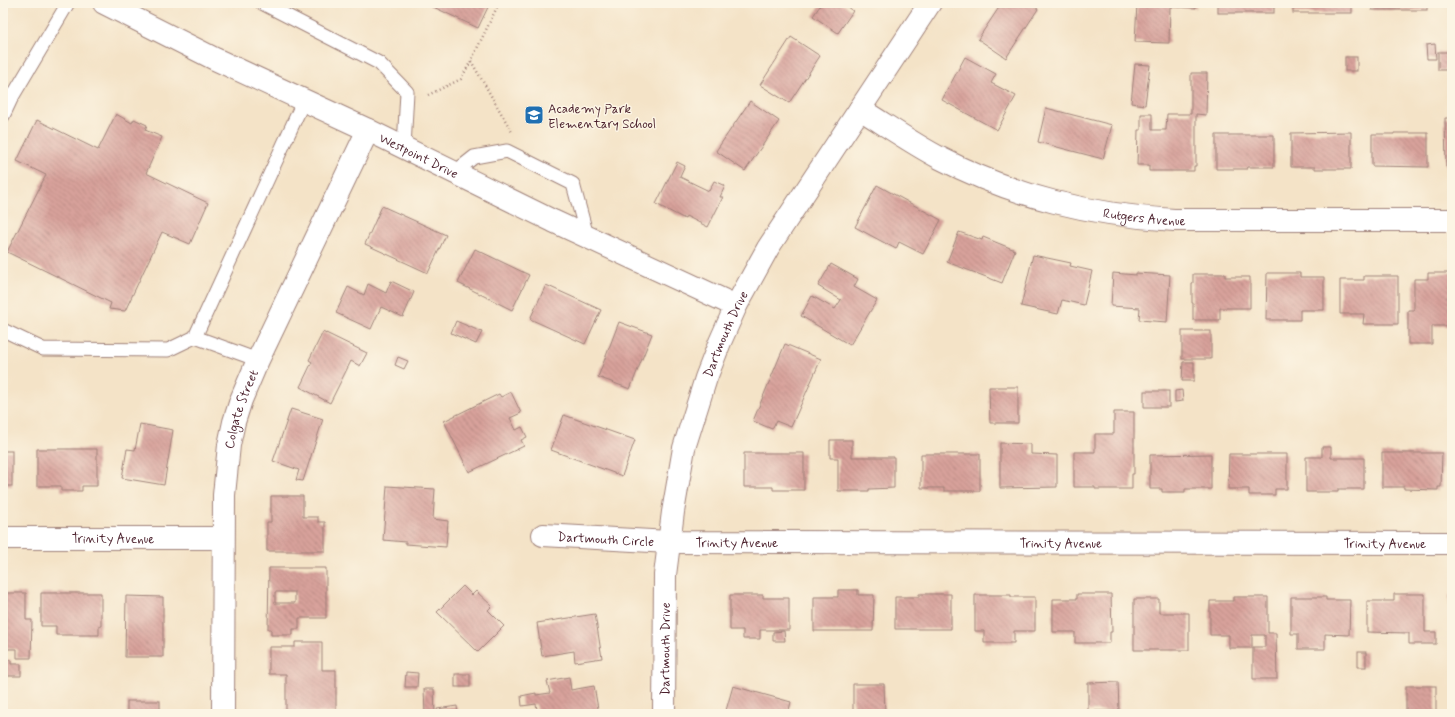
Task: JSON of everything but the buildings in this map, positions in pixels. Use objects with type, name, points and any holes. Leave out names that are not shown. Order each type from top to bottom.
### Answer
[{"type":"street","name":"Westpoint Drive","points":[[104,3],[215,59],[404,147],[736,306]]},
{"type":"street","name":"Dartmouth Drive","points":[[664,714],[666,575],[669,542],[678,479],[686,441],[706,378],[736,306],[768,248],[930,3]]},
{"type":"street","name":"Rutgers Avenue","points":[[860,109],[939,157],[993,183],[1035,198],[1103,213],[1139,218],[1174,220],[1452,220]]},
{"type":"street","name":"Colgate Street","points":[[223,714],[223,538],[224,495],[229,445],[242,400],[258,360],[368,130]]},
{"type":"street","name":"Dartmouth Circle","points":[[543,534],[669,542]]},
{"type":"street","name":"Trinity Avenue","points":[[3,538],[223,538]]},
{"type":"street","name":"Trinity Avenue","points":[[669,542],[1452,543]]},
{"type":"lane","points":[[3,116],[11,99],[68,3]]},
{"type":"lane","points":[[262,3],[379,63],[407,92],[404,147]]},
{"type":"lane","points":[[3,330],[43,349],[168,350],[195,337],[304,100]]},
{"type":"lane","points":[[454,172],[474,157],[507,152],[514,155],[573,184],[588,236]]},
{"type":"lane","points":[[195,337],[258,360]]},
{"type":"path","points":[[428,95],[461,78],[471,61],[499,3]]},
{"type":"path","points":[[471,61],[514,135]]},
{"type":"place","name":"Academy Park Elementary School","points":[[534,115]]}]
